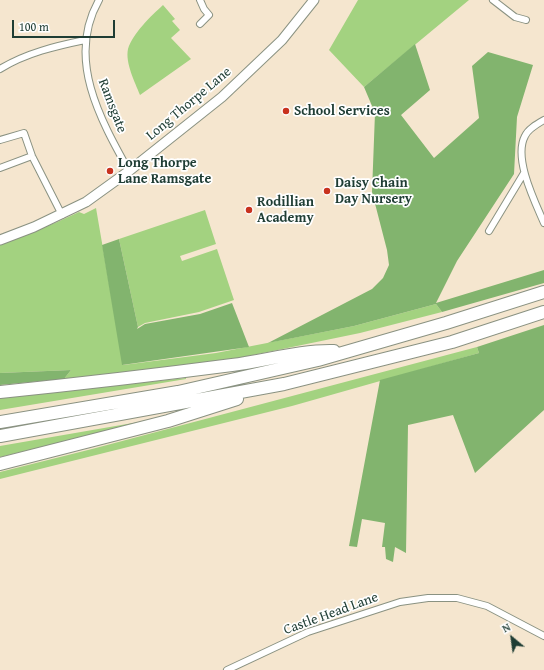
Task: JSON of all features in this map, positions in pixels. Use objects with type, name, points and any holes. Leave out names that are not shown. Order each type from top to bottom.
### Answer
[{"type":"highway","points":[[0,422],[178,392],[318,360],[446,323],[544,292]]},
{"type":"highway","points":[[0,464],[168,421],[284,384],[452,342],[544,312]]},
{"type":"highway","points":[[0,392],[136,378],[257,362],[322,350],[345,351]]},
{"type":"highway","points":[[0,436],[284,384]]},
{"type":"main road","name":"Long Thorpe Lane","points":[[0,240],[62,215],[86,202],[129,171],[222,97],[282,40],[310,1]]},
{"type":"street","name":"Ramsgate","points":[[99,0],[92,12],[85,40],[90,88],[104,126],[129,171]]},
{"type":"street","points":[[200,0],[204,9],[209,15],[200,24]]},
{"type":"street","points":[[493,0],[515,17],[526,20]]},
{"type":"street","points":[[0,69],[11,62],[49,48],[85,40]]},
{"type":"street","points":[[544,120],[524,136],[522,155],[524,173],[544,223]]},
{"type":"street","points":[[0,140],[24,133],[32,156],[62,215]]},
{"type":"street","points":[[0,168],[32,156]]},
{"type":"street","points":[[489,231],[524,173]]},
{"type":"street","name":"Castle Head Lane","points":[[227,670],[308,632],[400,602],[428,598],[457,598],[487,606],[544,636]]},
{"type":"green space","points":[[358,0],[469,0],[364,87],[329,50]]},
{"type":"green space","points":[[163,5],[175,19],[172,21],[180,30],[171,38],[191,59],[140,95],[129,66],[127,54],[128,49],[138,31]]},
{"type":"green space","points":[[415,44],[430,90],[401,115],[434,158],[479,118],[472,66],[488,52],[533,65],[517,117],[514,174],[457,261],[436,303],[544,270],[544,283],[442,312],[436,304],[354,326],[268,343],[372,289],[383,278],[389,265],[387,250],[372,192],[375,113],[364,87]]},
{"type":"green space","points":[[96,208],[123,365],[216,353],[354,326],[436,304],[442,312],[360,333],[234,359],[64,379],[71,370],[0,373],[0,244],[79,212],[84,214]]},
{"type":"green space","points":[[205,210],[216,244],[180,256],[182,261],[217,249],[234,300],[199,312],[145,323],[138,327],[119,239]]},
{"type":"green space","points":[[119,239],[138,327],[137,329],[145,324],[200,314],[232,303],[249,347],[122,365],[102,245]]},
{"type":"green space","points":[[544,325],[544,410],[475,473],[453,415],[408,425],[406,553],[395,547],[393,562],[386,559],[385,547],[382,547],[385,523],[362,519],[357,547],[349,546],[380,380],[479,353],[477,347]]},
{"type":"green space","points":[[477,347],[479,353],[292,406],[0,479],[0,472]]},
{"type":"green space","points":[[71,370],[64,379],[0,385],[0,373]]},
{"type":"green space","points":[[186,379],[0,410],[0,397]]},
{"type":"green space","points":[[156,419],[140,424],[0,457],[0,446]]},
{"type":"place","name":"School Services","points":[[286,111]]},
{"type":"place","name":"Long Thorpe Lane Ramsgate","points":[[110,171]]},
{"type":"place","name":"Daisy Chain Day Nursery","points":[[327,191]]},
{"type":"place","name":"Rodillian Academy","points":[[249,210]]}]
